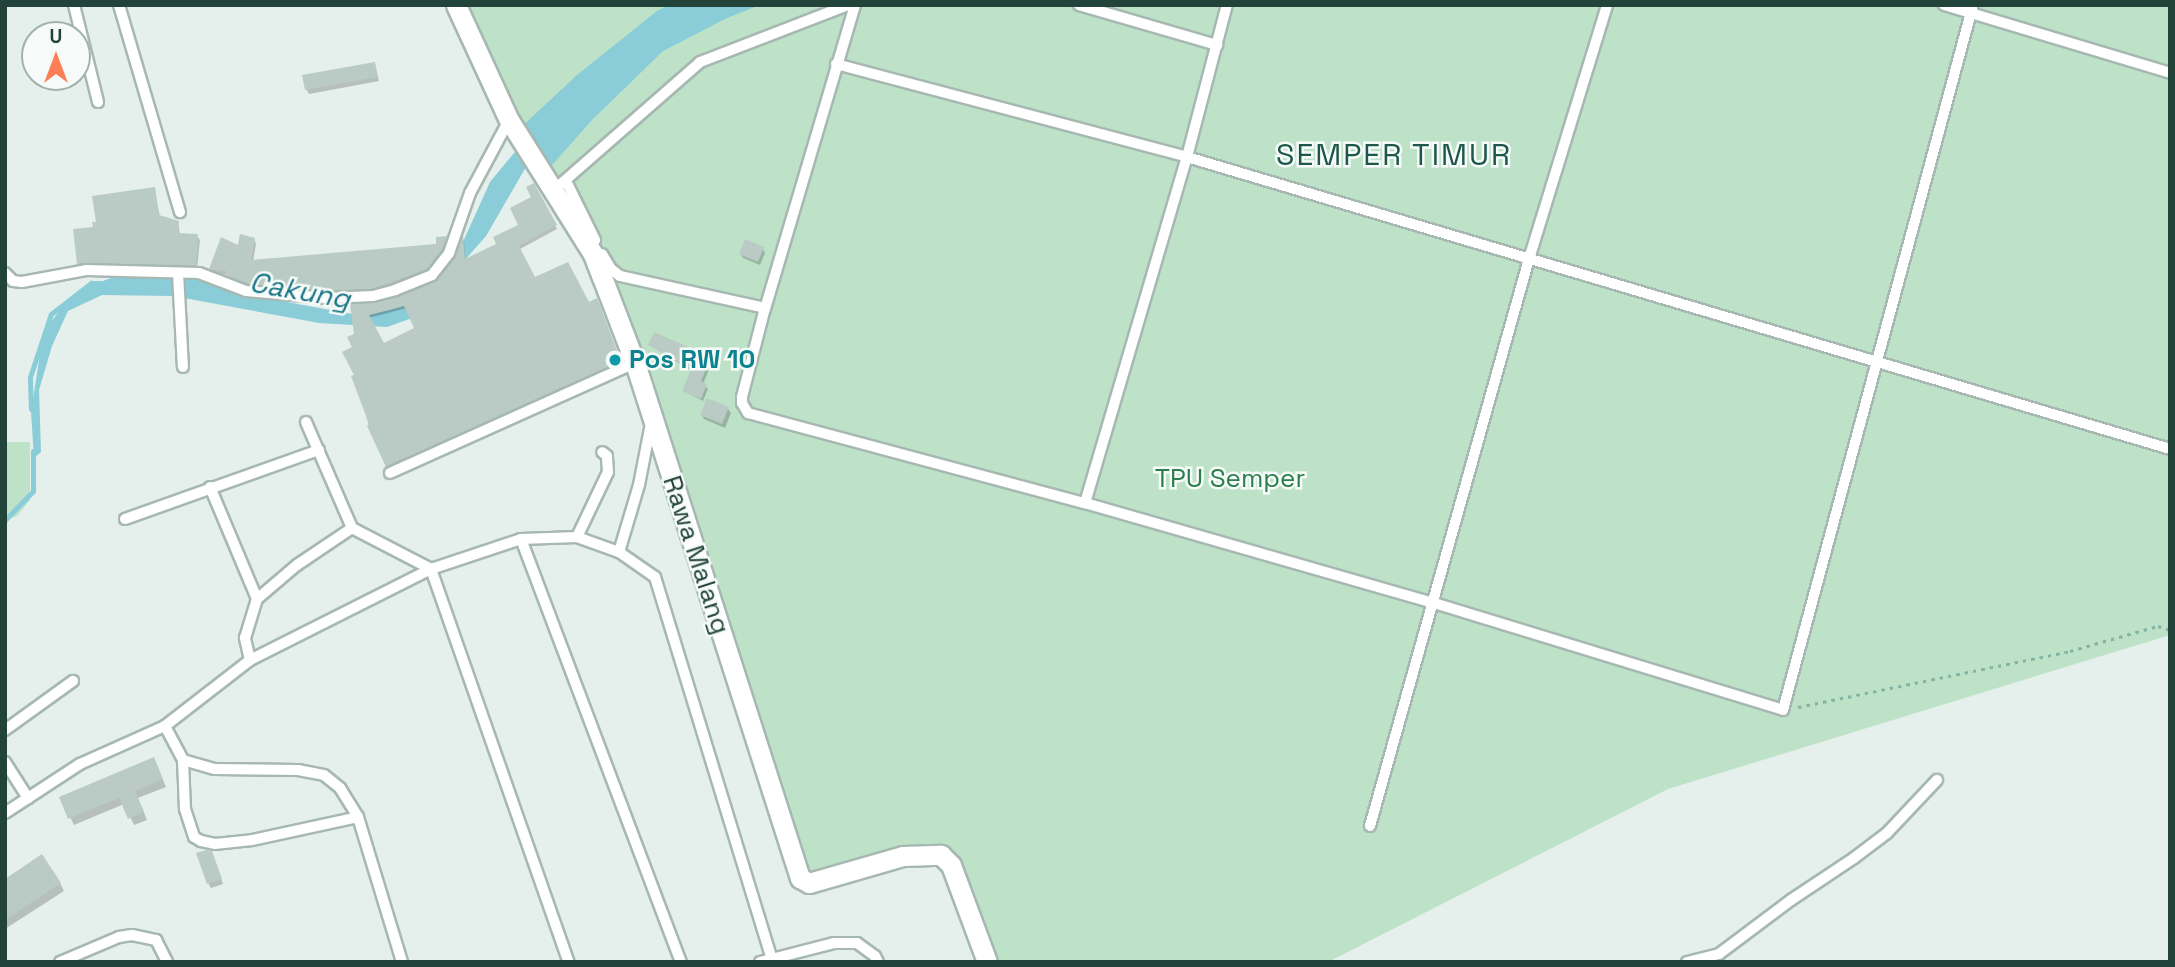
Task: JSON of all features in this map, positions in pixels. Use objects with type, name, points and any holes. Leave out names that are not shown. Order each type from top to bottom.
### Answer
[{"type":"street","name":"Rawa Malang","points":[[456,5],[512,124],[555,182],[593,254],[635,363],[800,878],[809,883],[903,856],[940,855],[951,865],[987,962]]},
{"type":"lane","points":[[74,5],[98,102]]},
{"type":"lane","points":[[119,5],[180,212]]},
{"type":"lane","points":[[765,308],[615,273],[555,182],[700,62],[848,5]]},
{"type":"lane","points":[[855,5],[765,308],[742,397],[742,403],[748,413],[1085,503],[1434,603],[1783,710],[1972,9]]},
{"type":"lane","points":[[1079,5],[1217,45]]},
{"type":"lane","points":[[1085,503],[1187,157],[1227,5]]},
{"type":"lane","points":[[1370,826],[1529,259],[1607,5]]},
{"type":"lane","points":[[1944,5],[1972,9],[2170,73]]},
{"type":"lane","points":[[836,64],[1187,157],[2170,449]]},
{"type":"lane","points":[[5,273],[13,281],[22,282],[86,270],[178,276],[199,274],[246,291],[327,298],[373,296],[432,275],[449,253],[470,193],[512,124]]},
{"type":"lane","points":[[178,276],[183,368]]},
{"type":"lane","points":[[390,473],[635,363]]},
{"type":"lane","points":[[619,552],[639,485],[652,416]]},
{"type":"lane","points":[[306,422],[352,528],[431,569],[569,962]]},
{"type":"lane","points":[[125,520],[210,487],[319,450]]},
{"type":"lane","points":[[578,537],[608,472],[607,456],[602,452]]},
{"type":"lane","points":[[210,487],[257,599]]},
{"type":"lane","points":[[250,660],[245,638],[257,599],[297,565],[352,528]]},
{"type":"lane","points":[[5,813],[80,764],[165,726],[250,660],[431,569],[521,539],[578,537],[619,552],[655,577],[772,960]]},
{"type":"lane","points":[[521,539],[681,962]]},
{"type":"lane","points":[[5,730],[73,681]]},
{"type":"lane","points":[[165,726],[183,761],[185,809],[194,837],[201,841],[215,844],[252,840],[358,817]]},
{"type":"lane","points":[[183,761],[215,769],[274,769],[324,775],[340,788],[358,817],[402,962]]},
{"type":"lane","points":[[5,762],[28,798]]},
{"type":"lane","points":[[1687,962],[1719,954],[1791,900],[1854,858],[1887,833],[1937,780]]},
{"type":"lane","points":[[60,962],[119,937],[132,935],[156,940],[167,962]]},
{"type":"lane","points":[[760,962],[816,946],[857,943],[875,956],[878,962]]},
{"type":"path","points":[[1783,710],[2070,651],[2158,626],[2170,630]]},
{"type":"green space","name":"TPU Semper","points":[[456,5],[2170,5],[2170,635],[1668,789],[1328,962],[985,962],[941,855],[809,883],[593,254]]},
{"type":"green space","points":[[5,442],[30,442],[30,500],[17,516],[5,520]]},
{"type":"water","points":[[669,5],[760,5],[727,18],[663,51],[593,119],[544,174],[517,131],[577,75],[657,11]]},
{"type":"water","points":[[524,149],[536,165],[526,167],[486,236],[415,317],[387,327],[319,323],[173,296],[102,295],[68,311],[52,346],[39,390],[41,452],[34,458],[31,412],[41,348],[47,328],[64,304],[86,287],[114,277],[201,280],[249,295],[363,316],[389,310],[420,300],[453,264],[490,182],[514,153]]},
{"type":"building","points":[[375,62],[378,77],[305,90],[302,75]]},
{"type":"building","points":[[534,183],[557,225],[519,246],[535,277],[568,262],[589,302],[597,298],[621,361],[386,467],[367,426],[369,424],[351,376],[354,375],[342,352],[352,347],[347,337],[354,334],[350,304],[375,303],[435,282],[455,257],[463,235],[465,259],[496,244],[493,237],[518,225],[510,208],[531,197],[526,187]],"holes":[[[404,306],[414,328],[384,343],[369,315]]]},
{"type":"building","points":[[155,187],[159,215],[179,221],[178,233],[198,234],[196,265],[77,264],[73,229],[93,227],[92,222],[96,222],[92,196]]},
{"type":"building","points":[[240,234],[255,238],[251,260],[436,244],[436,237],[447,236],[442,249],[427,269],[372,289],[328,291],[249,284],[226,275],[226,271],[209,269],[221,237],[238,245]]},
{"type":"building","points":[[745,239],[764,247],[758,262],[739,254]]},
{"type":"building","points":[[654,332],[711,357],[701,381],[707,384],[701,399],[682,391],[691,369],[648,345]]},
{"type":"building","points":[[707,398],[729,407],[722,424],[700,415]]},
{"type":"building","points":[[154,757],[163,779],[135,791],[144,812],[128,819],[119,798],[68,819],[59,797]]},
{"type":"building","points":[[212,851],[222,879],[207,884],[196,853]]},
{"type":"building","points":[[42,854],[61,883],[5,920],[5,879]]},
{"type":"waterway","name":"Cakung","points":[[31,409],[30,377],[51,314],[91,283],[100,283]]},
{"type":"waterway","name":"Cakung","points":[[5,520],[33,491],[33,451]]},
{"type":"place","name":"Pos RW 10","points":[[615,360]]},
{"type":"district","name":"SEMPER TIMUR","points":[[1394,155]]}]
